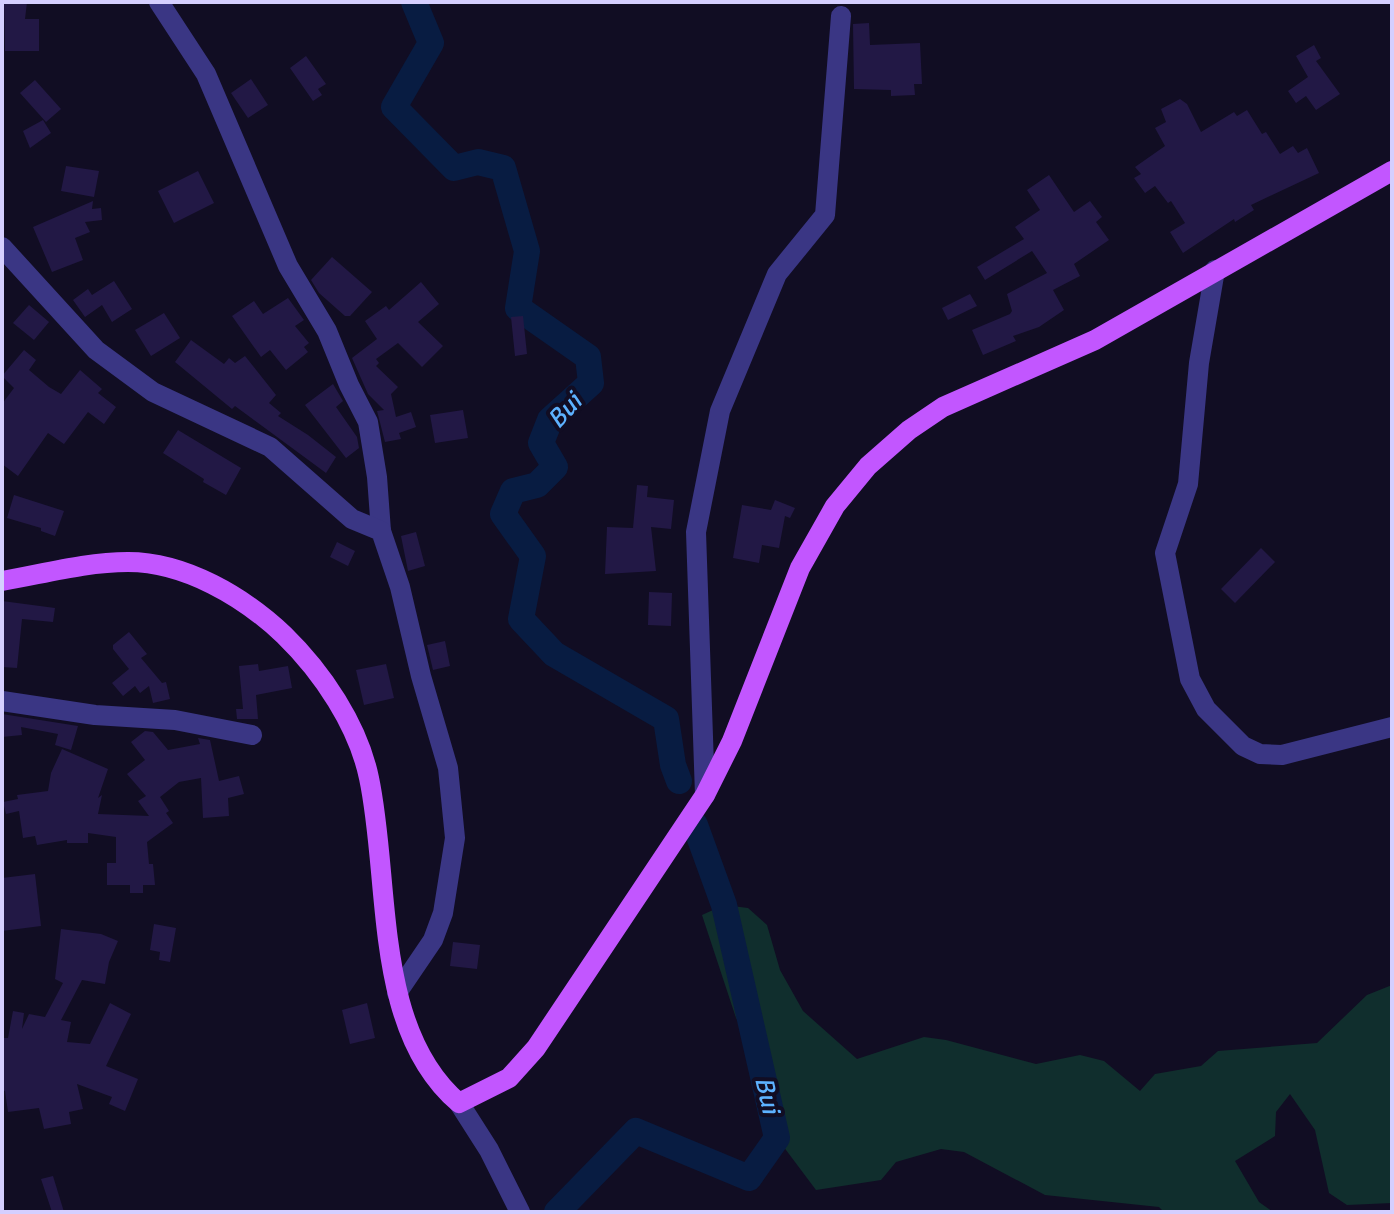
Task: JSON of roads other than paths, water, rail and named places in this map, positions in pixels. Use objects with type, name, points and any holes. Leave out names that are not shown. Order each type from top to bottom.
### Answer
[{"type":"main road","points":[[2,581],[129,562],[160,566],[204,580],[260,612],[308,658],[358,743],[369,778],[397,993],[426,1065],[442,1089],[459,1103],[509,1078],[536,1048],[705,795],[732,741],[800,568],[835,506],[868,466],[909,430],[943,407],[1095,340],[1392,171]]},
{"type":"street","points":[[159,2],[206,74],[288,266],[327,331],[368,422],[377,477],[381,531],[400,587],[421,676],[448,768],[455,838],[443,913],[433,940],[397,993]]},
{"type":"street","points":[[705,795],[696,532],[720,411],[777,274],[825,215],[841,16]]},
{"type":"street","points":[[2,247],[96,350],[153,392],[270,447],[352,519],[381,531]]},
{"type":"street","points":[[1215,270],[1199,363],[1188,484],[1165,553],[1190,679],[1206,709],[1243,746],[1260,754],[1282,755],[1392,727]]},
{"type":"street","points":[[2,701],[95,715],[175,720],[252,735]]},
{"type":"street","points":[[459,1103],[489,1150],[520,1212]]},
{"type":"waterway","name":"Bui","points":[[414,2],[431,43],[394,107],[454,168],[478,162],[503,168],[527,251],[518,308],[588,357],[591,383],[550,420],[541,443],[555,467],[537,485],[513,491],[503,514],[533,556],[521,619],[554,654],[666,719],[673,765],[679,781]]},
{"type":"waterway","name":"Bui","points":[[557,1212],[636,1131],[749,1178],[777,1138],[724,905],[695,825]]}]
